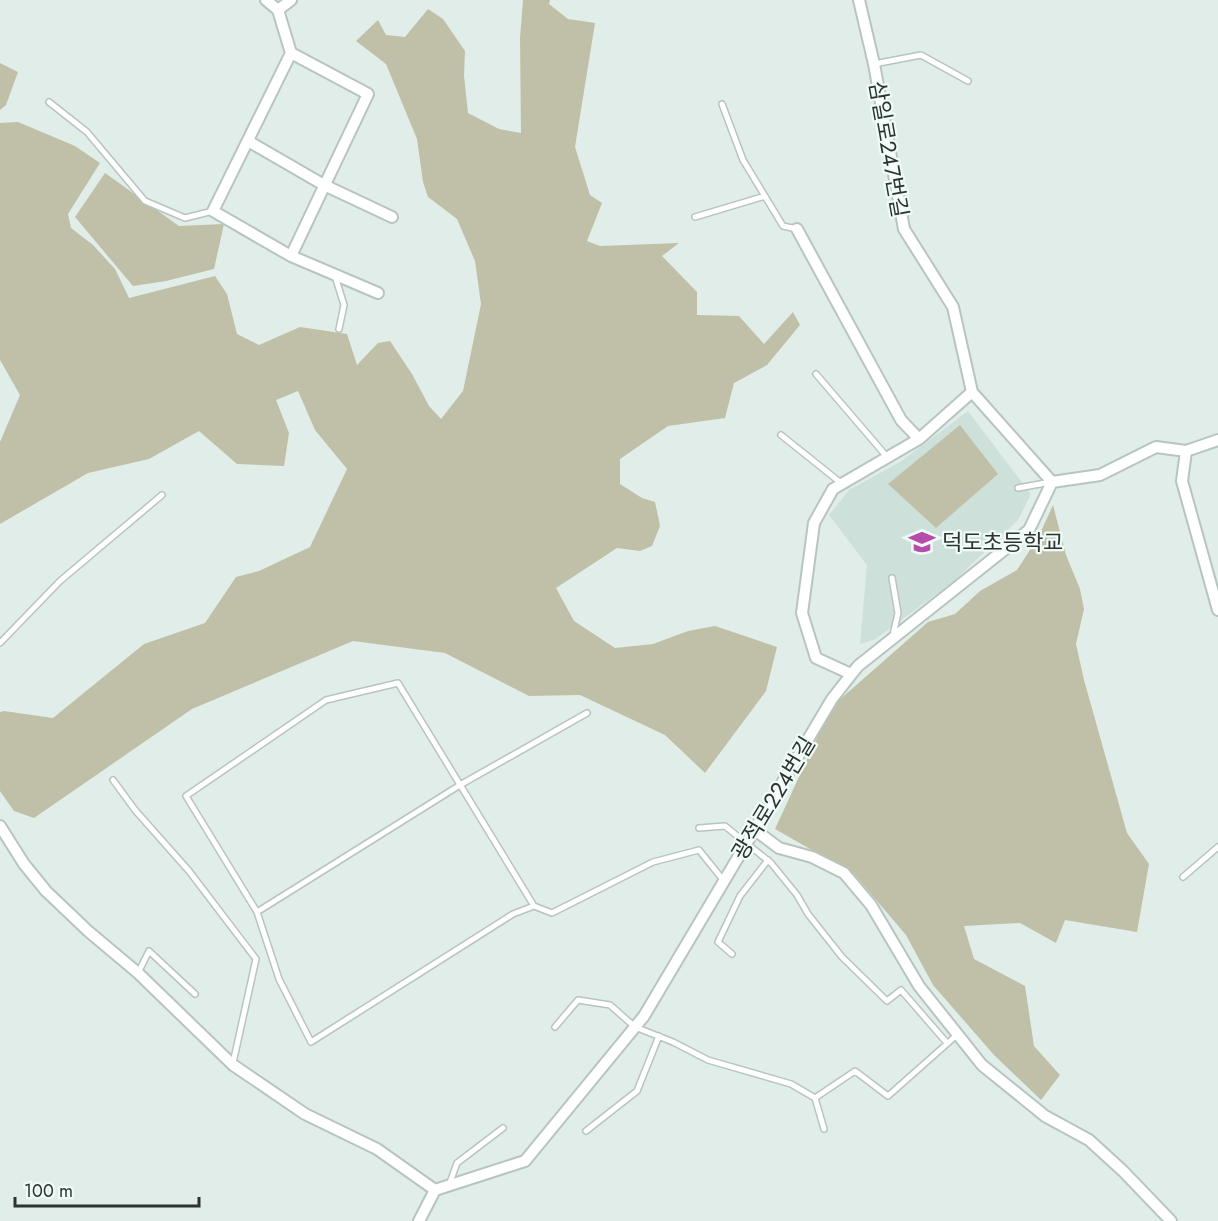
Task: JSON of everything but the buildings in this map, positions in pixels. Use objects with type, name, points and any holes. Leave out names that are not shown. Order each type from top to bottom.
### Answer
[{"type":"street","points":[[266,0],[278,10],[291,53],[213,211],[291,255],[378,293]]},
{"type":"street","points":[[278,10],[291,0]]},
{"type":"street","name":"삼일로247번길","points":[[859,0],[874,64],[904,229],[953,307],[972,392],[1052,482]]},
{"type":"street","points":[[291,53],[368,94],[291,255]]},
{"type":"street","points":[[248,141],[324,185],[392,217]]},
{"type":"street","points":[[797,229],[901,420],[919,439]]},
{"type":"street","points":[[851,674],[816,658],[802,613],[814,523],[833,489],[919,439],[972,392]]},
{"type":"street","points":[[1052,482],[1100,475],[1156,447],[1186,451],[1218,440]]},
{"type":"street","points":[[1186,451],[1182,481],[1218,610]]},
{"type":"street","name":"광적로224번길","points":[[435,1190],[525,1161],[644,1016],[832,699],[851,674],[892,638],[1029,530],[1052,482]]},
{"type":"street","points":[[0,826],[24,864],[46,891],[88,931],[138,973],[233,1065],[305,1114],[377,1149],[435,1190],[419,1221]]},
{"type":"street","points":[[755,830],[779,848],[812,857],[844,873],[871,904],[919,986],[982,1065],[1045,1116],[1089,1140],[1171,1221]]},
{"type":"lane","points":[[874,64],[921,55],[968,81]]},
{"type":"lane","points":[[49,102],[87,132],[145,201],[185,218],[213,211]]},
{"type":"lane","points":[[722,104],[743,160],[783,226],[797,229]]},
{"type":"lane","points":[[695,217],[765,196]]},
{"type":"lane","points":[[334,274],[344,305],[339,329]]},
{"type":"lane","points":[[816,374],[888,458]]},
{"type":"lane","points":[[781,435],[843,484]]},
{"type":"lane","points":[[1018,488],[1052,482]]},
{"type":"lane","points":[[0,643],[60,581],[162,495]]},
{"type":"lane","points":[[892,578],[898,613],[892,638]]},
{"type":"lane","points":[[534,906],[513,914],[311,1042],[279,979],[257,912],[186,796],[326,700],[398,683],[534,906],[552,913],[653,862],[699,850],[724,881]]},
{"type":"lane","points":[[257,912],[460,785],[587,713]]},
{"type":"lane","points":[[113,780],[135,810],[189,872],[256,959],[233,1065]]},
{"type":"lane","points":[[699,828],[725,826],[768,860],[797,895],[808,914],[842,957],[887,1001],[901,990],[947,1043]]},
{"type":"lane","points":[[1183,877],[1218,847]]},
{"type":"lane","points":[[732,954],[718,942],[740,896],[768,860]]},
{"type":"lane","points":[[138,973],[149,951],[195,994]]},
{"type":"lane","points":[[555,1027],[578,1000],[610,1005],[635,1027],[708,1060],[791,1084],[815,1098],[824,1129]]},
{"type":"lane","points":[[815,1098],[855,1071],[888,1096],[958,1034]]},
{"type":"lane","points":[[586,1131],[637,1091],[659,1036]]},
{"type":"lane","points":[[448,1186],[457,1163],[503,1128]]},
{"type":"shaded area","points":[[523,0],[550,0],[549,4],[568,19],[595,23],[575,147],[590,195],[602,203],[587,241],[600,246],[679,243],[662,256],[697,292],[697,315],[739,316],[764,344],[793,312],[800,325],[767,365],[734,383],[725,418],[668,426],[620,459],[620,484],[642,498],[655,502],[660,526],[652,546],[640,551],[617,548],[556,588],[574,621],[615,648],[653,644],[688,631],[715,626],[777,647],[766,691],[705,773],[665,735],[580,695],[529,696],[445,653],[353,641],[192,709],[34,818],[14,811],[0,791],[0,712],[53,718],[144,644],[205,623],[236,577],[259,571],[310,547],[347,469],[315,430],[298,391],[276,400],[289,433],[284,466],[237,464],[199,431],[149,459],[88,473],[0,524],[0,442],[20,395],[0,360],[0,123],[18,122],[75,146],[100,163],[68,214],[71,228],[93,245],[115,269],[129,298],[215,276],[227,294],[237,334],[259,345],[300,327],[347,334],[357,365],[378,343],[390,341],[412,374],[429,406],[441,419],[463,391],[481,304],[475,261],[457,219],[428,197],[423,182],[417,139],[386,64],[356,41],[378,20],[386,35],[405,37],[428,9],[443,19],[465,51],[464,76],[468,113],[499,129],[521,133],[520,38]]},
{"type":"shaded area","points":[[0,63],[18,72],[6,105],[0,110]]},
{"type":"shaded area","points":[[105,173],[179,226],[224,224],[214,269],[166,281],[133,286],[75,217]]},
{"type":"shaded area","name":"덕도초등학교","points":[[968,411],[1030,493],[1029,498],[1018,520],[953,582],[874,640],[860,644],[867,565],[829,515],[849,490],[900,462]]},
{"type":"shaded area","points":[[960,425],[998,474],[936,528],[888,484]]},
{"type":"shaded area","points":[[1053,505],[1066,555],[1080,589],[1084,609],[1076,644],[1084,680],[1127,833],[1149,864],[1137,932],[1065,920],[1056,943],[1020,923],[964,926],[974,959],[1025,986],[1034,1046],[1060,1075],[1041,1100],[994,1055],[933,985],[906,935],[854,874],[775,829],[822,727],[837,702],[928,622],[955,614],[980,591],[1017,570],[1039,536]]},
{"type":"place","name":"덕도초등학교","points":[[922,542]]}]
